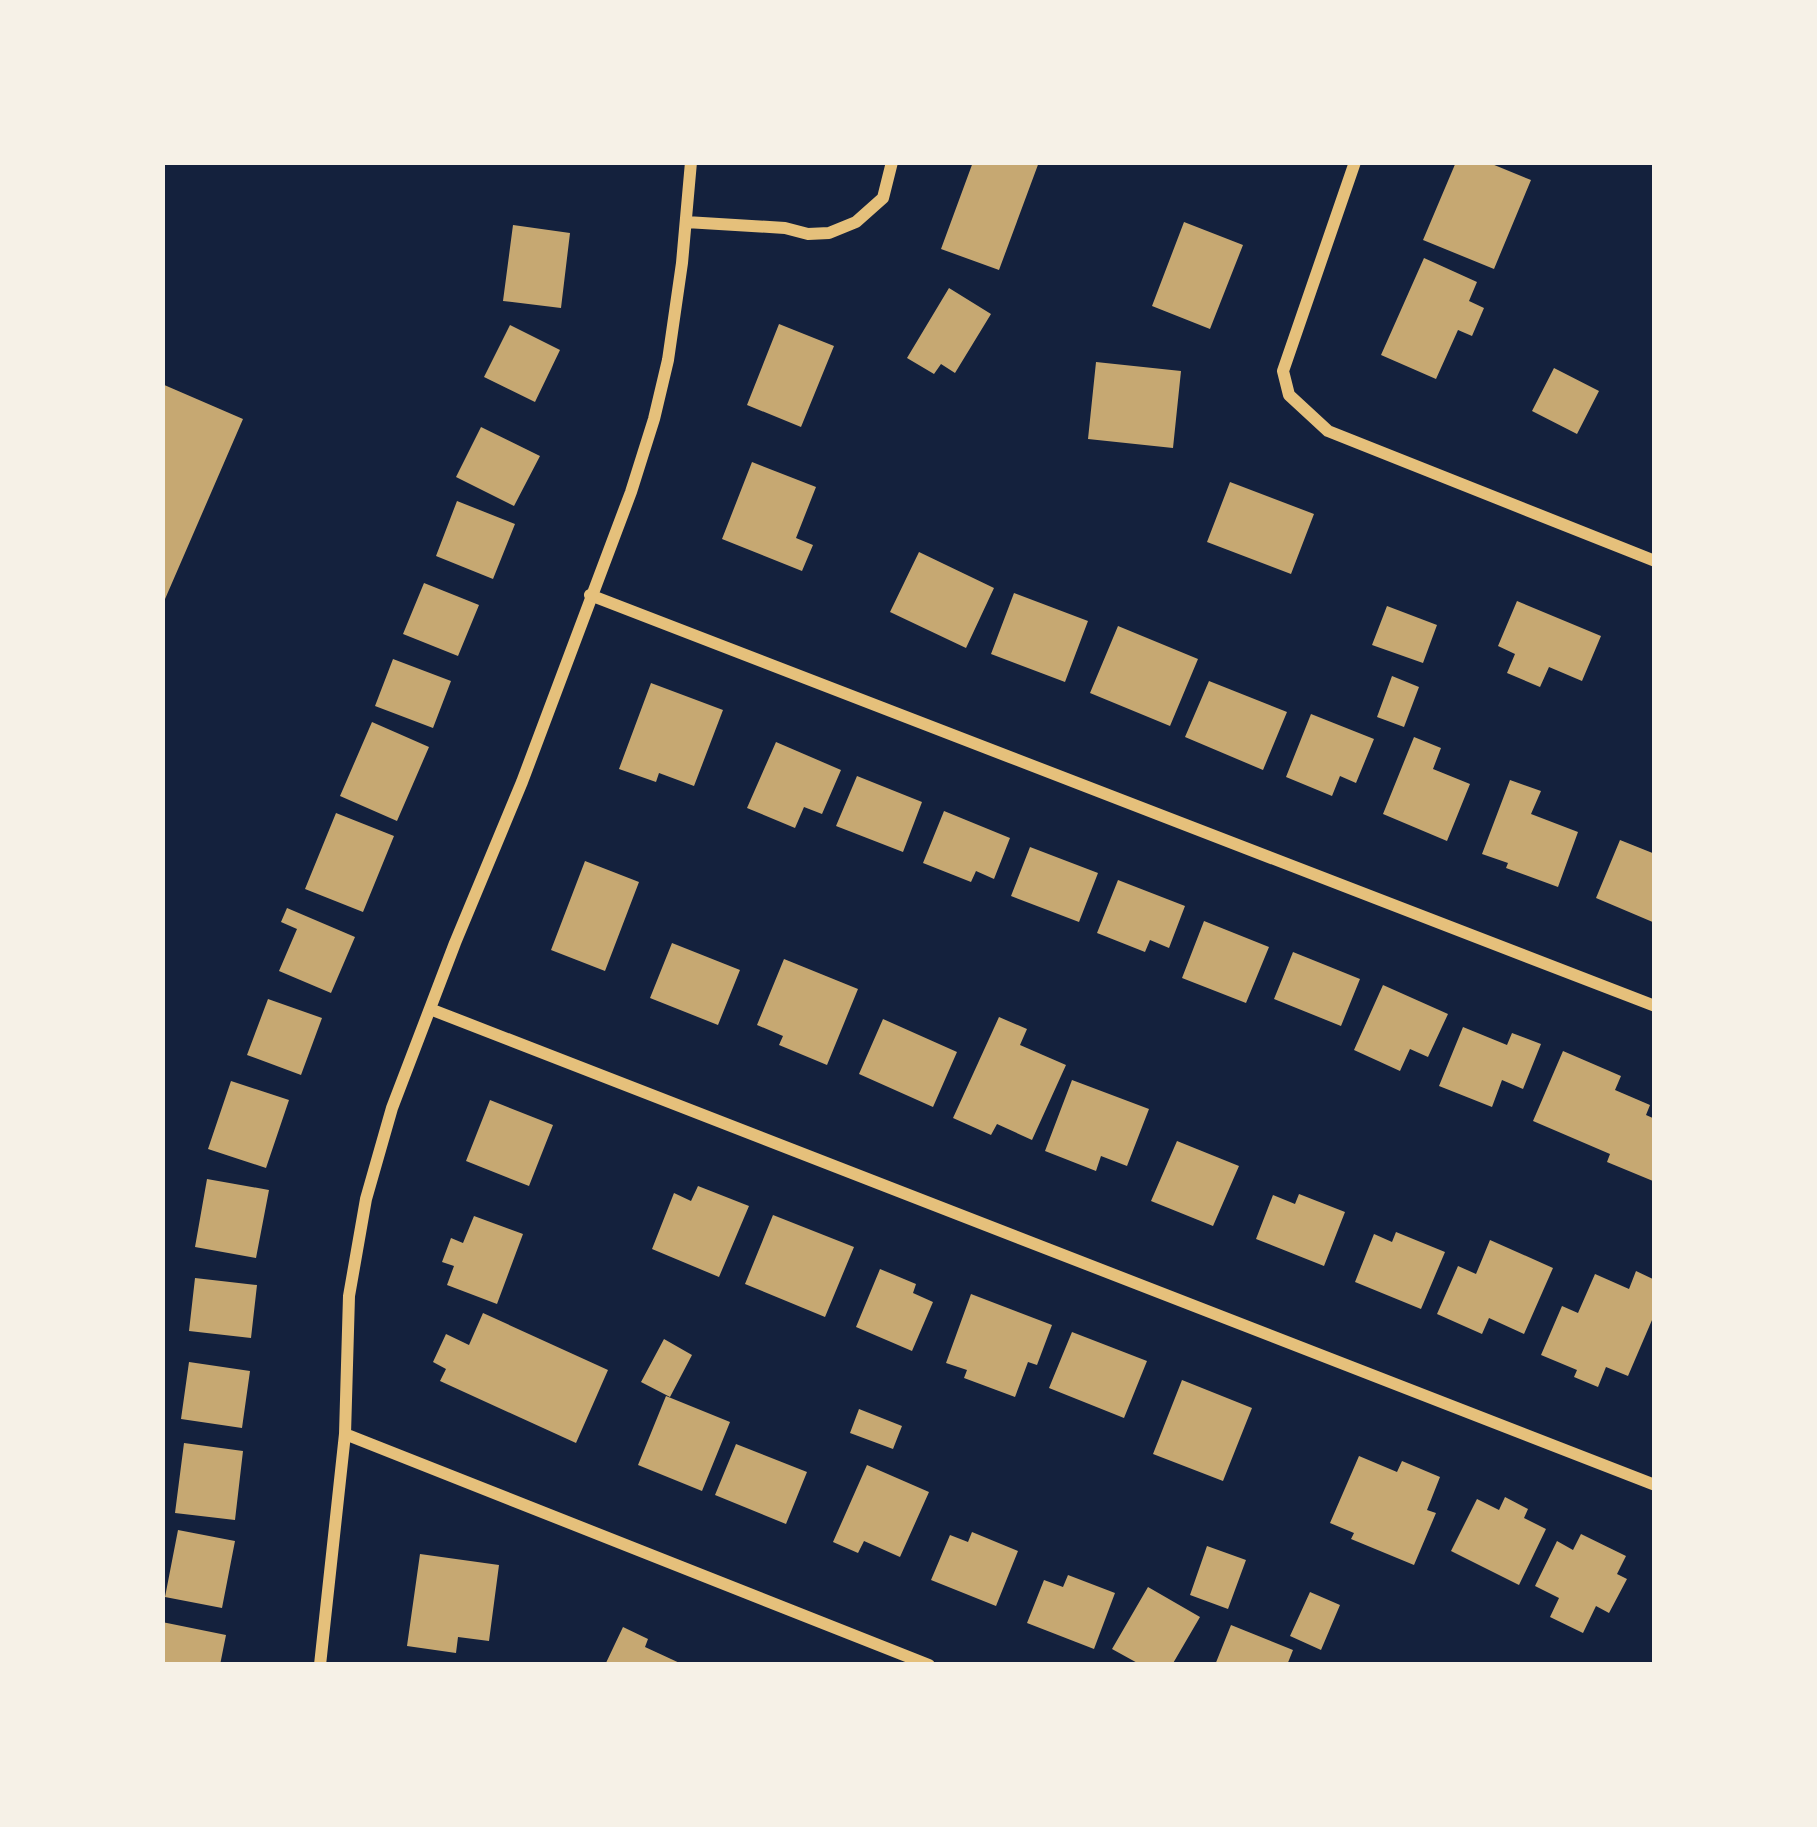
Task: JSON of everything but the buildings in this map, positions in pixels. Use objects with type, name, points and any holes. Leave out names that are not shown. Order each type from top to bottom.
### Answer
[{"type":"street","points":[[320,1665],[345,1434],[349,1296],[366,1199],[392,1108],[522,782],[654,419],[668,360],[691,162]]},
{"type":"street","points":[[686,222],[829,233],[856,222],[883,198],[892,162]]},
{"type":"street","points":[[1355,162],[1283,371],[1289,395],[1328,431],[1655,561]]},
{"type":"street","points":[[590,596],[1655,1006]]},
{"type":"street","points":[[430,1009],[1655,1485]]},
{"type":"street","points":[[345,1434],[929,1665]]}]
